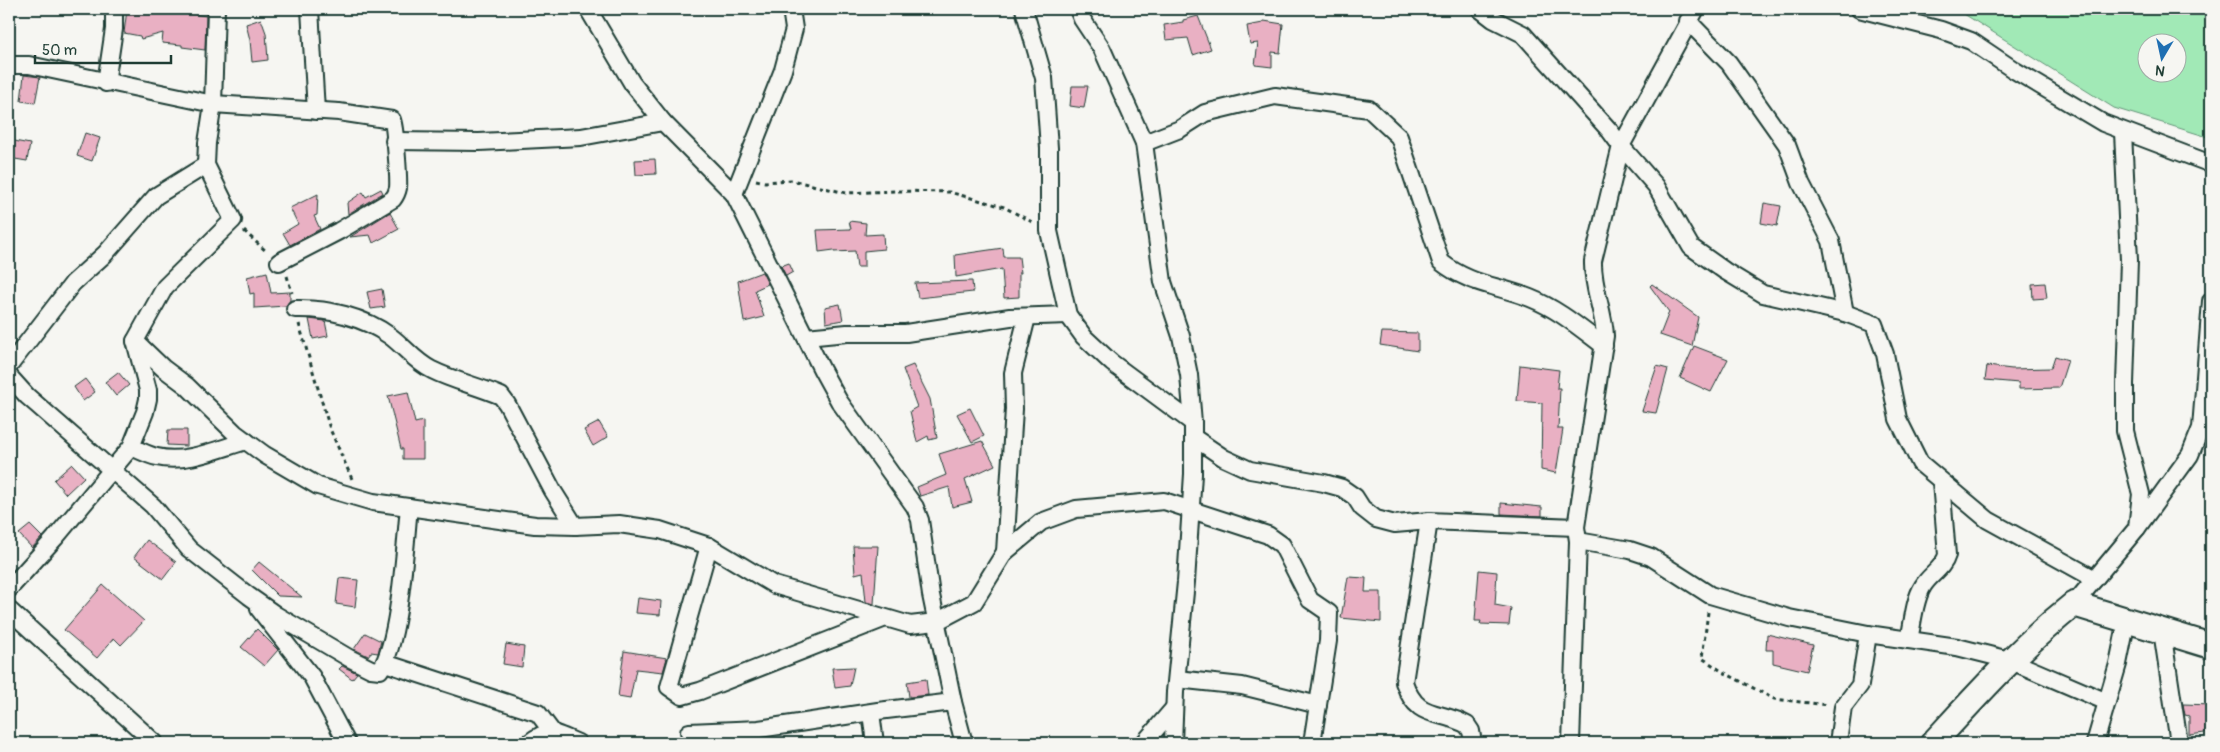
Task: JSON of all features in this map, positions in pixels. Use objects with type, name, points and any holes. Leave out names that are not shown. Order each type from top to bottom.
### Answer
[{"type":"street","points":[[106,82],[114,29],[114,9]]},
{"type":"street","points":[[9,589],[55,538],[131,447],[145,412],[148,399],[148,390],[135,341],[164,287],[232,220],[206,165],[207,143],[213,104],[216,9]]},
{"type":"street","points":[[310,9],[316,111]]},
{"type":"street","points":[[588,9],[632,83],[663,122],[734,194],[839,401],[915,507],[920,520],[936,622],[964,743]]},
{"type":"street","points":[[734,194],[783,70],[794,28],[791,9]]},
{"type":"street","points":[[1024,9],[1044,78],[1049,148],[1049,231],[1068,314],[1084,337],[1112,363],[1224,458],[1250,470],[1310,480],[1342,488],[1356,497],[1362,508],[1376,519],[1395,524],[1430,521],[1577,534],[1651,557],[1710,594],[1789,618],[1868,634],[1957,647],[2009,660],[2107,702]]},
{"type":"street","points":[[1078,9],[1082,19],[1102,49],[1144,143],[1163,282],[1181,336],[1189,375],[1193,430],[1191,510],[1174,708],[1174,743]]},
{"type":"street","points":[[1480,9],[1523,34],[1610,131],[1656,186],[1691,247],[1725,271],[1764,294],[1846,313],[1874,324],[1885,354],[1898,419],[1920,463],[1988,520],[2095,579]]},
{"type":"street","points":[[1859,9],[1941,30],[1972,41],[2070,105],[2103,123],[2124,132],[2150,139],[2211,164]]},
{"type":"street","points":[[1571,743],[1577,534],[1604,346],[1605,322],[1592,274],[1593,261],[1621,146],[1692,15],[1730,63],[1787,145],[1801,183],[1831,241],[1846,313]]},
{"type":"street","points":[[9,65],[29,65],[213,104],[316,111],[392,120],[395,126],[394,141],[398,176],[397,192],[393,199],[338,232],[279,262]]},
{"type":"street","points":[[1144,143],[1180,129],[1205,113],[1275,96],[1369,109],[1399,137],[1441,262],[1456,274],[1470,280],[1529,297],[1553,308],[1604,346]]},
{"type":"street","points":[[394,141],[479,142],[581,137],[663,122]]},
{"type":"street","points":[[2124,132],[2129,260],[2125,431],[2141,494],[2137,528]]},
{"type":"street","points":[[9,366],[74,283],[105,254],[156,196],[206,165]]},
{"type":"street","points":[[1932,743],[2009,660],[2041,630],[2074,604],[2137,528],[2190,455],[2201,428],[2211,301]]},
{"type":"street","points":[[295,309],[320,309],[344,315],[364,323],[391,337],[408,354],[432,371],[500,396],[507,404],[552,491],[574,526]]},
{"type":"street","points":[[806,337],[847,333],[906,333],[1010,317],[1068,314]]},
{"type":"street","points":[[1005,552],[1014,409],[1014,373],[1027,317]]},
{"type":"street","points":[[135,341],[246,441],[265,456],[318,486],[374,502],[535,525],[619,524],[646,527],[709,546],[774,585],[882,619],[910,625],[936,622],[974,602],[1005,552],[1041,522],[1076,509],[1164,501],[1268,536],[1282,545],[1310,600],[1329,613],[1328,641],[1312,743]]},
{"type":"street","points":[[9,376],[27,396],[113,469],[153,506],[189,549],[276,615],[361,665],[380,670],[385,663],[398,602],[409,507]]},
{"type":"street","points":[[131,447],[157,457],[176,458],[197,455],[246,441]]},
{"type":"street","points":[[1909,640],[1918,598],[1923,585],[1944,564],[1947,555],[1941,482]]},
{"type":"street","points":[[1430,521],[1406,657],[1404,682],[1413,700],[1421,709],[1467,725],[1471,731],[1473,743]]},
{"type":"street","points":[[709,546],[669,687],[682,696],[700,691],[882,619]]},
{"type":"street","points":[[249,596],[312,677],[347,743]]},
{"type":"street","points":[[2074,604],[2211,646]]},
{"type":"street","points":[[9,610],[155,743]]},
{"type":"street","points":[[2095,743],[2118,664],[2127,620]]},
{"type":"street","points":[[2162,631],[2179,743]]},
{"type":"street","points":[[1838,743],[1843,707],[1860,685],[1868,634]]},
{"type":"street","points":[[385,663],[538,713],[553,733]]},
{"type":"street","points":[[1177,679],[1242,686],[1318,705]]},
{"type":"street","points":[[689,732],[759,729],[953,702]]},
{"type":"street","points":[[1144,743],[1174,708]]},
{"type":"street","points":[[871,713],[875,743]]},
{"type":"street","points":[[529,743],[541,733],[553,733],[578,743]]},
{"type":"path","points":[[741,177],[765,182],[791,180],[846,193],[896,191],[949,192],[1004,207],[1049,231]]},
{"type":"path","points":[[232,220],[279,262],[287,276],[300,333],[330,429],[359,498]]},
{"type":"path","points":[[1710,594],[1702,658],[1723,672],[1774,699],[1843,707]]},
{"type":"green space","points":[[1956,9],[2211,9],[2211,138],[2114,108]]},
{"type":"building","points":[[127,9],[181,9],[180,12],[206,16],[205,50],[162,43],[163,33],[141,39],[140,36],[124,33]]},
{"type":"building","points":[[1198,16],[1211,49],[1193,55],[1188,38],[1166,40],[1164,25],[1183,22],[1183,20]]},
{"type":"building","points":[[261,19],[266,33],[268,60],[252,62],[246,24]]},
{"type":"building","points":[[1264,21],[1283,24],[1280,53],[1272,52],[1272,67],[1255,65],[1258,43],[1250,44],[1247,26],[1263,23]]},
{"type":"building","points":[[24,75],[40,77],[35,103],[21,101]]},
{"type":"building","points":[[1072,86],[1088,86],[1084,108],[1070,106]]},
{"type":"building","points":[[85,133],[100,138],[92,161],[77,156]]},
{"type":"building","points":[[9,140],[30,144],[27,161],[9,158]]},
{"type":"building","points":[[655,159],[656,174],[636,175],[635,160]]},
{"type":"building","points":[[381,189],[383,193],[348,214],[347,203],[363,192],[366,197]]},
{"type":"building","points":[[318,194],[317,215],[314,216],[320,229],[290,245],[283,233],[298,224],[290,208]]},
{"type":"building","points":[[1764,203],[1781,206],[1777,226],[1761,223]]},
{"type":"building","points":[[392,211],[390,213],[399,229],[373,243],[370,235],[350,237]]},
{"type":"building","points":[[849,221],[866,223],[865,235],[883,234],[884,249],[864,251],[864,267],[857,267],[855,251],[834,252],[834,250],[819,252],[817,230],[851,229]]},
{"type":"building","points":[[1003,248],[1004,257],[1019,257],[1021,273],[1019,273],[1019,297],[1004,298],[1002,269],[956,277],[955,255]]},
{"type":"building","points":[[789,263],[793,272],[786,276],[781,266]]},
{"type":"building","points":[[267,272],[271,293],[290,292],[290,300],[286,306],[254,308],[254,293],[250,294],[247,277]]},
{"type":"building","points":[[762,272],[768,284],[755,290],[764,317],[744,322],[738,281]]},
{"type":"building","points":[[972,281],[973,292],[918,298],[915,283]]},
{"type":"building","points":[[2045,283],[2047,298],[2033,299],[2032,284]]},
{"type":"building","points":[[1652,284],[1698,317],[1692,346],[1660,335],[1669,312],[1650,286]]},
{"type":"building","points":[[382,289],[385,307],[371,309],[367,292]]},
{"type":"building","points":[[840,304],[843,320],[826,323],[825,307]]},
{"type":"building","points":[[309,319],[325,321],[328,336],[313,339]]},
{"type":"building","points":[[1382,332],[1418,333],[1418,351],[1380,345]]},
{"type":"building","points":[[1694,346],[1728,359],[1711,392],[1680,378]]},
{"type":"building","points":[[2055,356],[2068,360],[2059,388],[2019,389],[2019,383],[1985,380],[1987,366],[2012,369],[2051,368]]},
{"type":"building","points":[[913,365],[930,399],[937,438],[929,440],[928,436],[917,442],[910,411],[917,407],[903,369]]},
{"type":"building","points":[[1520,365],[1559,370],[1557,388],[1560,388],[1558,429],[1563,429],[1556,473],[1541,470],[1542,403],[1517,401]]},
{"type":"building","points":[[1657,366],[1668,369],[1656,413],[1642,411]]},
{"type":"building","points":[[118,372],[129,385],[116,396],[105,382]]},
{"type":"building","points":[[85,379],[95,392],[83,401],[74,387]]},
{"type":"building","points":[[408,392],[415,423],[423,421],[423,459],[403,459],[403,449],[401,449],[388,396]]},
{"type":"building","points":[[970,408],[984,436],[972,442],[957,414]]},
{"type":"building","points":[[599,422],[608,437],[593,446],[584,430]]},
{"type":"building","points":[[168,430],[187,430],[187,446],[167,445]]},
{"type":"building","points":[[982,441],[995,465],[965,479],[972,502],[952,507],[949,487],[920,496],[917,487],[946,475],[939,454]]},
{"type":"building","points":[[72,464],[84,477],[66,494],[54,480]]},
{"type":"building","points":[[1501,503],[1542,507],[1542,516],[1501,514]]},
{"type":"building","points":[[30,525],[42,537],[32,548],[19,534]]},
{"type":"building","points":[[147,540],[176,562],[163,579],[134,557]]},
{"type":"building","points":[[853,546],[878,546],[874,604],[866,602],[863,572],[855,574]]},
{"type":"building","points":[[259,562],[302,597],[278,596],[252,570]]},
{"type":"building","points":[[1479,570],[1497,572],[1495,605],[1511,608],[1509,625],[1480,624],[1481,621],[1475,621]]},
{"type":"building","points":[[1348,577],[1366,578],[1365,592],[1381,592],[1381,622],[1341,618]]},
{"type":"building","points":[[339,578],[358,580],[355,607],[336,604]]},
{"type":"building","points":[[103,585],[144,621],[121,645],[114,638],[97,658],[64,630]]},
{"type":"building","points":[[638,598],[661,601],[660,615],[636,613]]},
{"type":"building","points":[[257,629],[278,650],[264,666],[241,647]]},
{"type":"building","points":[[365,633],[381,641],[378,653],[371,652],[368,656],[354,649]]},
{"type":"building","points":[[1767,634],[1813,645],[1807,671],[1773,663],[1773,650],[1766,650]]},
{"type":"building","points":[[506,644],[524,647],[522,667],[503,664]]},
{"type":"building","points":[[624,651],[667,658],[663,672],[636,669],[630,699],[618,697]]},
{"type":"building","points":[[342,666],[357,673],[352,679],[339,669]]},
{"type":"building","points":[[854,667],[850,686],[835,688],[832,668]]},
{"type":"building","points":[[926,679],[928,695],[909,697],[907,682]]},
{"type":"building","points":[[2183,704],[2211,705],[2211,720],[2207,719],[2205,733],[2189,735],[2189,716],[2185,715]]}]
